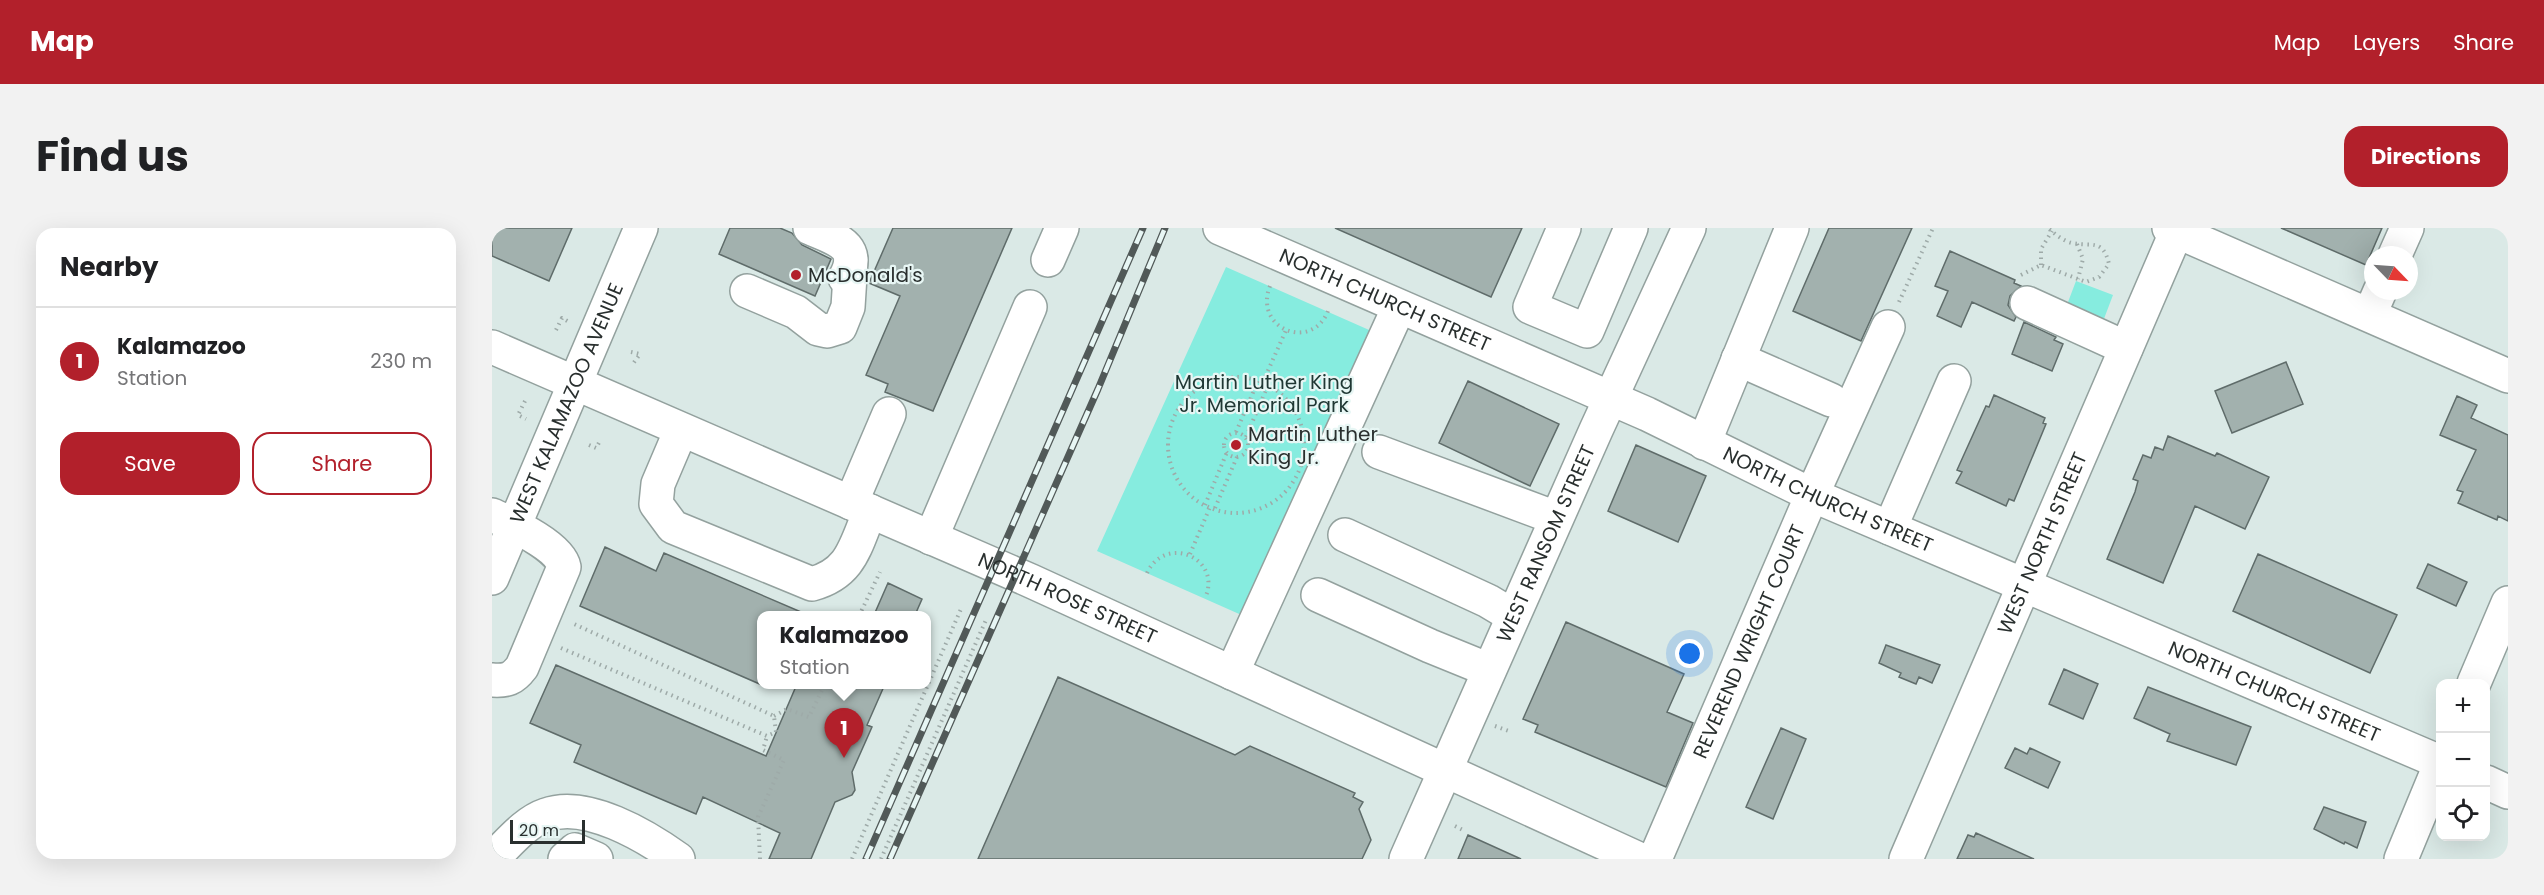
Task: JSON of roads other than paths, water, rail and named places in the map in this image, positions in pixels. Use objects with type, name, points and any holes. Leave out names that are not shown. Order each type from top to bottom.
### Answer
[{"type":"street","name":"WEST KALAMAZOO AVENUE","points":[[492,578],[503,520],[575,384],[641,228]]},
{"type":"street","points":[[747,291],[796,312],[818,329],[833,330],[840,327],[848,307],[851,260],[847,247],[841,242],[810,228]]},
{"type":"street","points":[[1048,260],[1062,228]]},
{"type":"street","name":"NORTH CHURCH STREET","points":[[1220,228],[1610,398],[1812,495],[2436,761]]},
{"type":"street","points":[[1564,228],[1530,307],[1587,331],[1631,228]]},
{"type":"street","name":"WEST RANSOM STREET","points":[[1406,859],[1556,518],[1689,228]]},
{"type":"street","points":[[1704,443],[1792,228]]},
{"type":"street","points":[[2399,246],[2407,228]]},
{"type":"street","points":[[2175,229],[2375,302],[2508,376]]},
{"type":"street","name":"WEST NORTH STREET","points":[[1906,859],[2175,229]]},
{"type":"street","points":[[2024,289],[2126,348]]},
{"type":"street","points":[[931,538],[1030,307]]},
{"type":"street","points":[[1232,673],[1399,307]]},
{"type":"street","name":"REVEREND WRIGHT COURT","points":[[1655,859],[1812,495],[1888,327]]},
{"type":"street","name":"NORTH ROSE STREET","points":[[492,347],[931,538],[1639,859]]},
{"type":"street","points":[[1738,359],[1831,400]]},
{"type":"street","points":[[1890,528],[1954,381]]},
{"type":"street","points":[[681,430],[658,484],[656,504],[673,527],[812,584],[830,579],[846,566],[860,507],[889,414]]},
{"type":"street","points":[[1379,452],[1556,518]]},
{"type":"street","points":[[492,680],[504,681],[514,677],[522,667],[564,567],[557,552],[503,520]]},
{"type":"street","points":[[1345,535],[1479,596],[1514,616]]},
{"type":"street","points":[[1318,595],[1489,670]]},
{"type":"street","points":[[2476,679],[2508,603]]},
{"type":"street","points":[[2401,859],[2436,773]]},
{"type":"street","points":[[2490,784],[2508,792]]},
{"type":"street","points":[[492,859],[522,830],[546,815],[575,812],[601,817],[654,841],[678,859]]},
{"type":"street","points":[[565,859],[575,850],[596,859]]},
{"type":"railway","points":[[866,859],[1143,228]]},
{"type":"railway","points":[[890,859],[1098,389],[1165,228]]},
{"type":"place","name":"McDonald's","points":[[796,275]]},
{"type":"place","name":"Martin Luther King Jr.","points":[[1236,445]]},
{"type":"place","name":"Kalamazoo","points":[[844,758]]},
{"type":"park label","name":"Martin Luther King Jr. Memorial Park","points":[[1264,394]]}]
